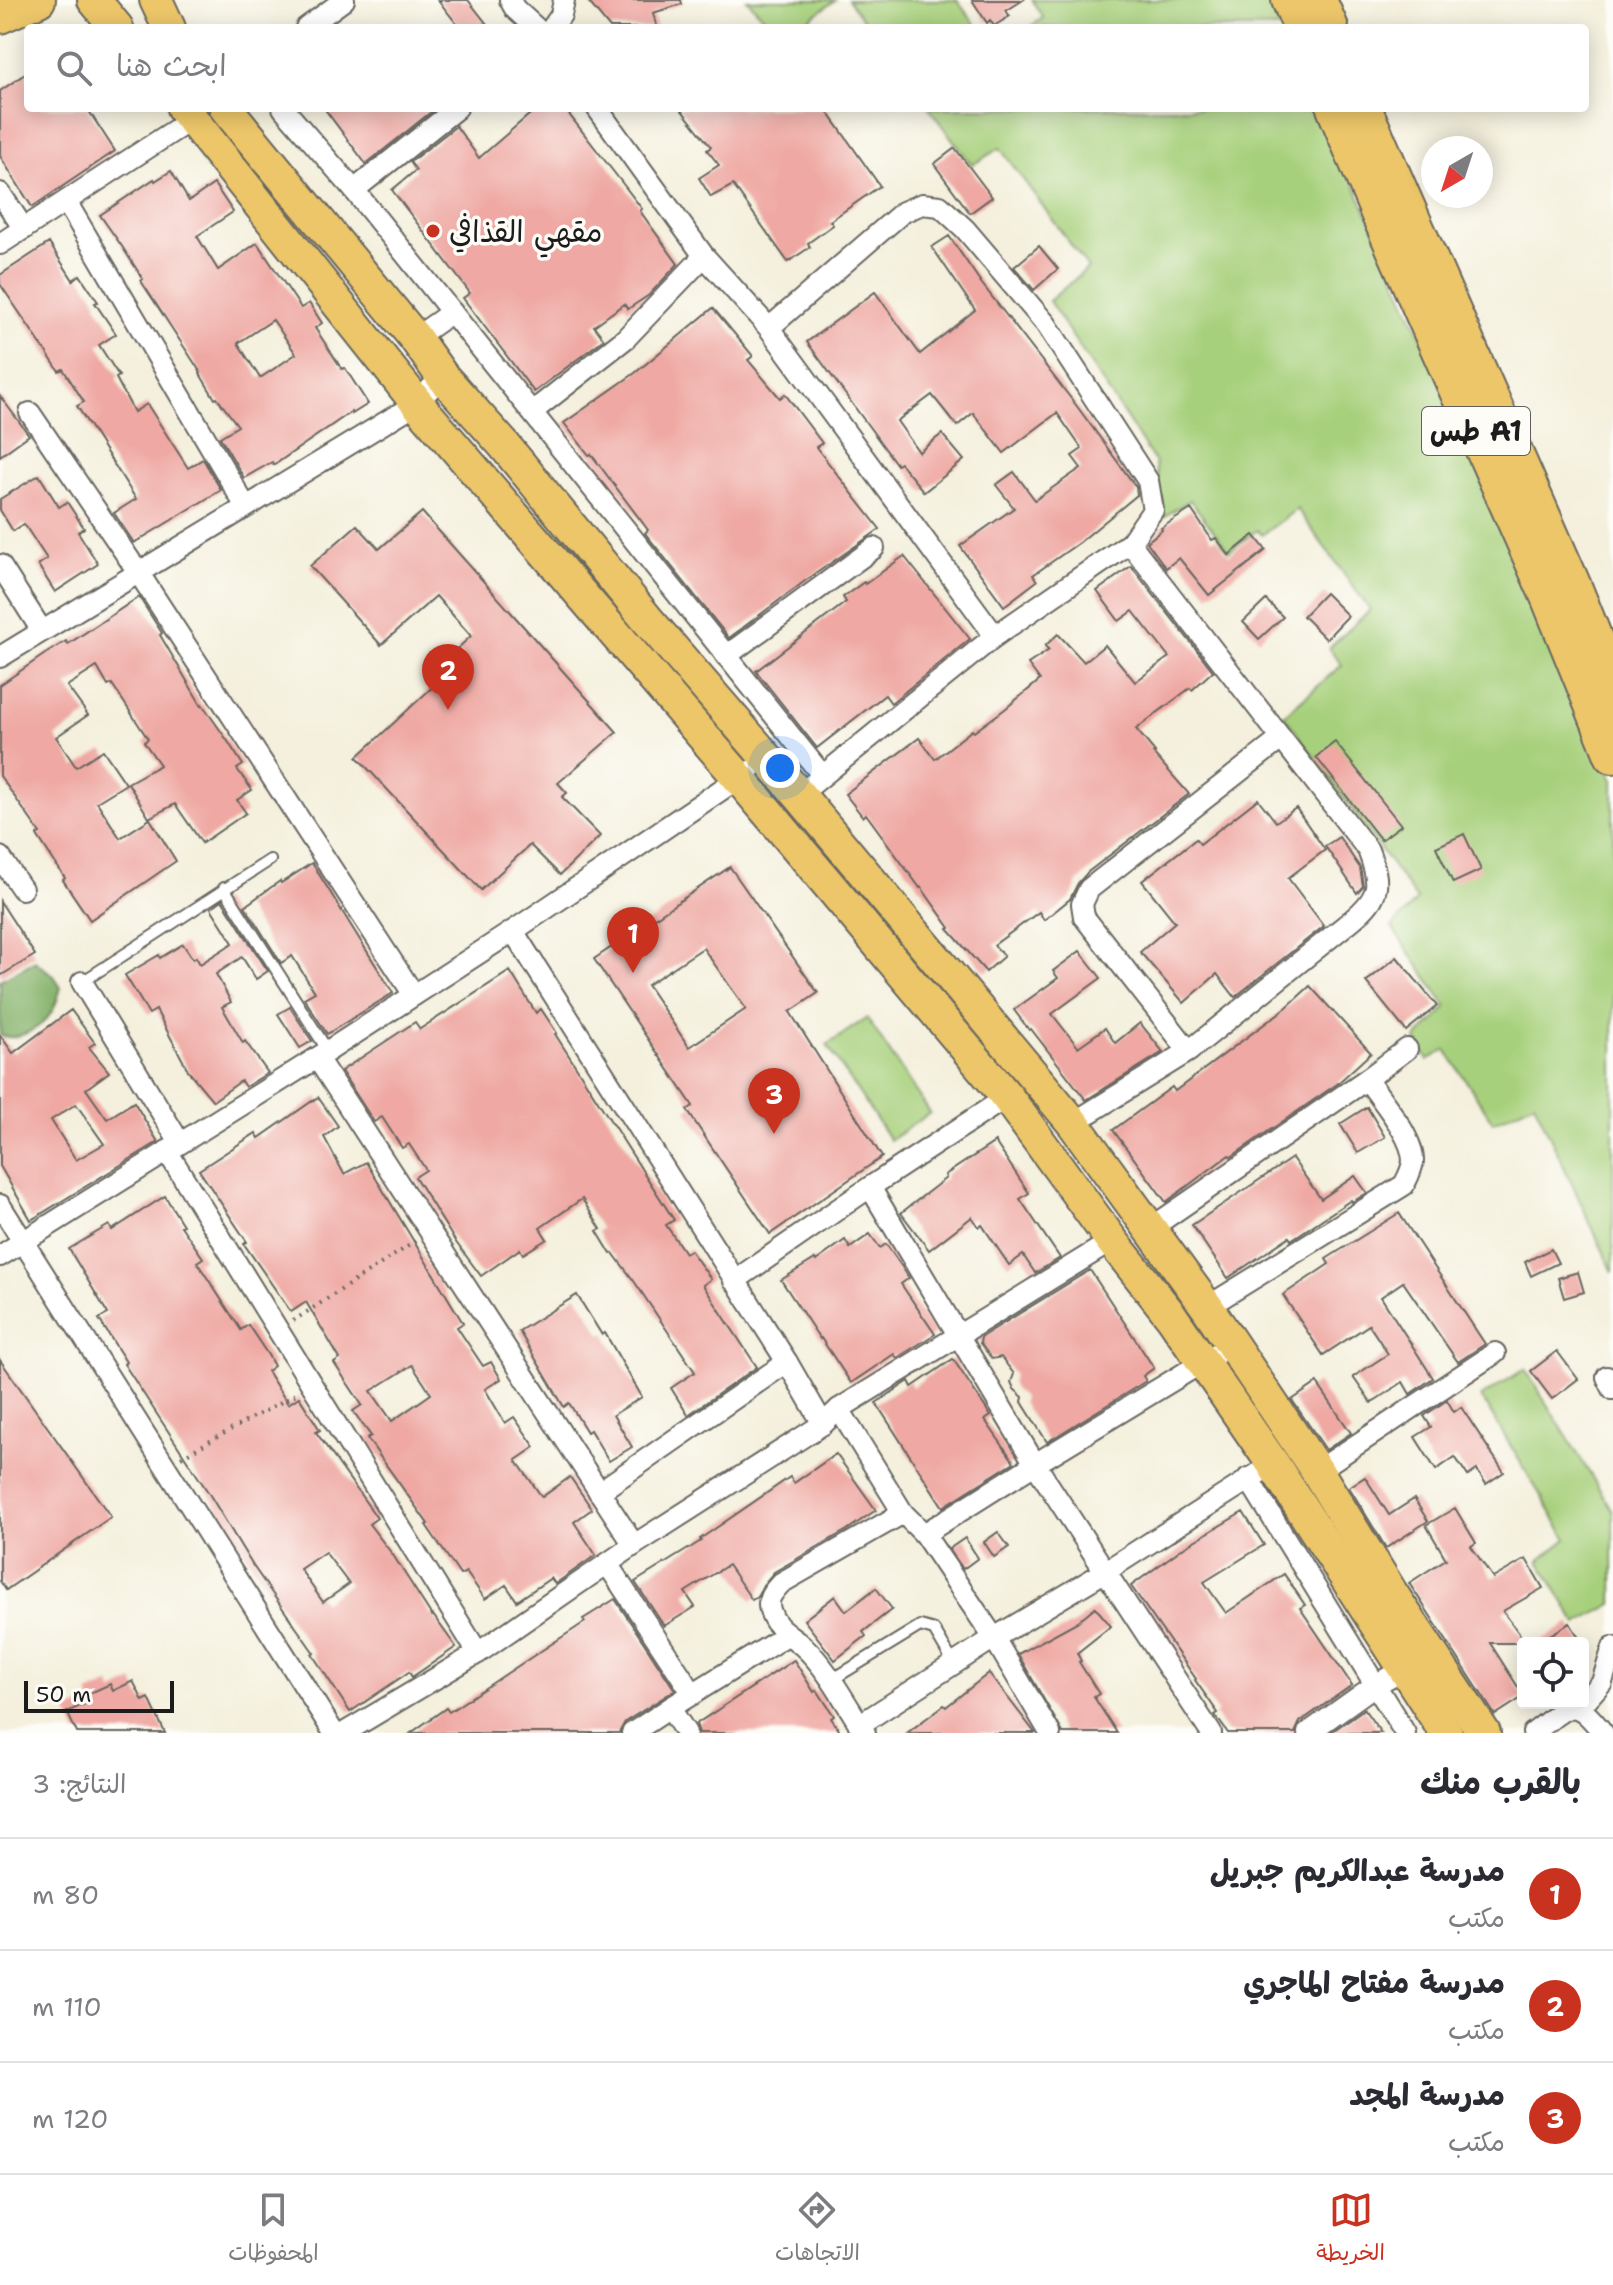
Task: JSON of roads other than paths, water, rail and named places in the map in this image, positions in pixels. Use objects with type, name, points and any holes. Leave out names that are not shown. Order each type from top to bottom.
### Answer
[{"type":"highway","points":[[1290,0],[1300,24]]},
{"type":"highway","points":[[1318,0],[1328,24]]},
{"type":"highway","name":"طس A1","points":[[1337,112],[1550,599],[1613,755]]},
{"type":"highway","name":"طس A1","points":[[1365,112],[1574,589],[1613,686]]},
{"type":"main road","points":[[0,17],[39,0]]},
{"type":"main road","points":[[94,0],[114,24]]},
{"type":"main road","points":[[156,0],[167,24]]},
{"type":"main road","points":[[229,112],[415,338],[442,376],[504,445],[766,758],[810,785],[1073,1123],[1207,1307],[1317,1471],[1392,1594],[1484,1733]]},
{"type":"main road","points":[[188,114],[417,403],[739,778],[1007,1097],[1172,1317],[1201,1362],[1260,1471],[1404,1669],[1446,1733]]},
{"type":"street","points":[[311,24],[344,0]]},
{"type":"street","points":[[510,0],[532,24]]},
{"type":"street","points":[[555,24],[561,15],[564,0]]},
{"type":"street","points":[[286,112],[354,190],[726,656],[810,785],[995,636],[1130,543],[1153,510],[1148,481],[1046,324],[965,229],[940,206],[922,204],[903,212],[769,328]]},
{"type":"street","points":[[354,190],[452,112]]},
{"type":"street","points":[[600,112],[704,256],[769,328],[995,636]]},
{"type":"street","points":[[0,244],[67,203],[188,114]]},
{"type":"street","points":[[0,193],[24,229]]},
{"type":"street","points":[[67,203],[246,507]]},
{"type":"street","points":[[532,412],[625,339],[704,256]]},
{"type":"street","points":[[415,338],[452,312]]},
{"type":"street","points":[[0,657],[417,403],[442,376]]},
{"type":"street","points":[[30,413],[138,572],[414,995]]},
{"type":"street","points":[[1073,1123],[1189,1051],[1360,914],[1368,907],[1375,891],[1377,875],[1368,850],[1130,543]]},
{"type":"street","points":[[726,656],[874,548]]},
{"type":"street","points":[[0,565],[42,631]]},
{"type":"street","points":[[1189,1051],[1084,917],[1082,904],[1089,889],[1281,739]]},
{"type":"street","points":[[0,1256],[513,931],[766,758]]},
{"type":"street","points":[[0,857],[22,889]]},
{"type":"street","points":[[513,931],[787,1362],[823,1424]]},
{"type":"street","points":[[82,982],[278,1331],[478,1653]]},
{"type":"street","points":[[1151,1228],[1407,1049]]},
{"type":"street","points":[[323,1054],[430,1232],[634,1545]]},
{"type":"street","points":[[1207,1307],[1404,1185],[1413,1157],[1406,1136],[1367,1079]]},
{"type":"street","points":[[734,1281],[1007,1097]]},
{"type":"street","points":[[870,1187],[1035,1464],[1211,1733]]},
{"type":"street","points":[[0,1205],[334,1733]]},
{"type":"street","points":[[344,1733],[478,1653],[634,1545],[823,1424],[839,1409],[1112,1241]]},
{"type":"street","points":[[924,1534],[1231,1345]]},
{"type":"street","points":[[1317,1471],[1495,1353]]},
{"type":"street","points":[[599,1492],[787,1362]]},
{"type":"street","points":[[839,1409],[903,1513],[924,1534],[994,1638],[1050,1733]]},
{"type":"street","points":[[903,1513],[781,1583],[768,1603],[770,1613],[787,1635],[805,1648],[862,1729],[994,1638],[1106,1571],[1260,1471],[1375,1685],[1405,1733]]},
{"type":"street","points":[[608,1565],[693,1694]]},
{"type":"street","points":[[632,1733],[787,1635]]},
{"type":"street","points":[[1589,1697],[1602,1682],[1613,1647]]},
{"type":"street","points":[[1308,1733],[1375,1685],[1404,1669]]},
{"type":"street","points":[[670,1708],[686,1733]]},
{"type":"street","points":[[1533,1733],[1565,1709]]},
{"type":"street","points":[[1581,1709],[1603,1733]]},
{"type":"lane","points":[[82,982],[270,860]]},
{"type":"lane","points":[[224,888],[323,1054]]},
{"type":"lane","points":[[830,1681],[920,1626],[934,1630],[954,1664]]},
{"type":"place","name":"مقهي القذافي","points":[[433,231]]},
{"type":"place","name":"مدرسة مفتاح الماجري","points":[[448,710]]},
{"type":"place","name":"مدرسة عبدالكريم جبريل","points":[[633,973]]},
{"type":"place","name":"مدرسة المجد","points":[[774,1134]]}]
